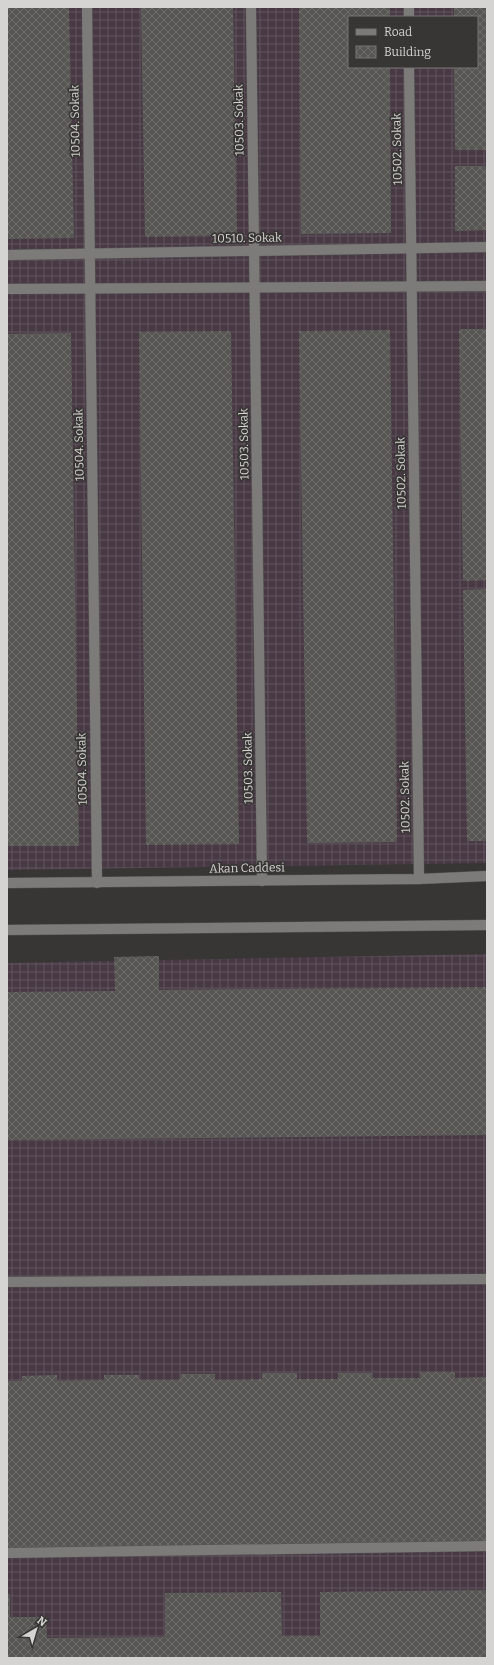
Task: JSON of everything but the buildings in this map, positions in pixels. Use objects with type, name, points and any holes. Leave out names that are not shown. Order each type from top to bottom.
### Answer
[{"type":"street","name":"10504. Sokak","points":[[86,7],[97,882]]},
{"type":"street","name":"10503. Sokak","points":[[251,7],[262,881]]},
{"type":"street","name":"10502. Sokak","points":[[409,68],[419,879]]},
{"type":"street","name":"10510. Sokak","points":[[7,255],[487,247]]},
{"type":"street","points":[[7,289],[487,286]]},
{"type":"street","name":"Akan Caddesi","points":[[7,883],[419,879],[487,876]]},
{"type":"street","points":[[7,930],[487,925]]},
{"type":"street","points":[[7,1282],[487,1279]]},
{"type":"street","points":[[7,1553],[487,1546]]},
{"type":"shaded area","points":[[7,7],[487,7],[487,863],[7,870]]},
{"type":"shaded area","points":[[487,954],[487,1658],[7,1658],[7,963]]}]
